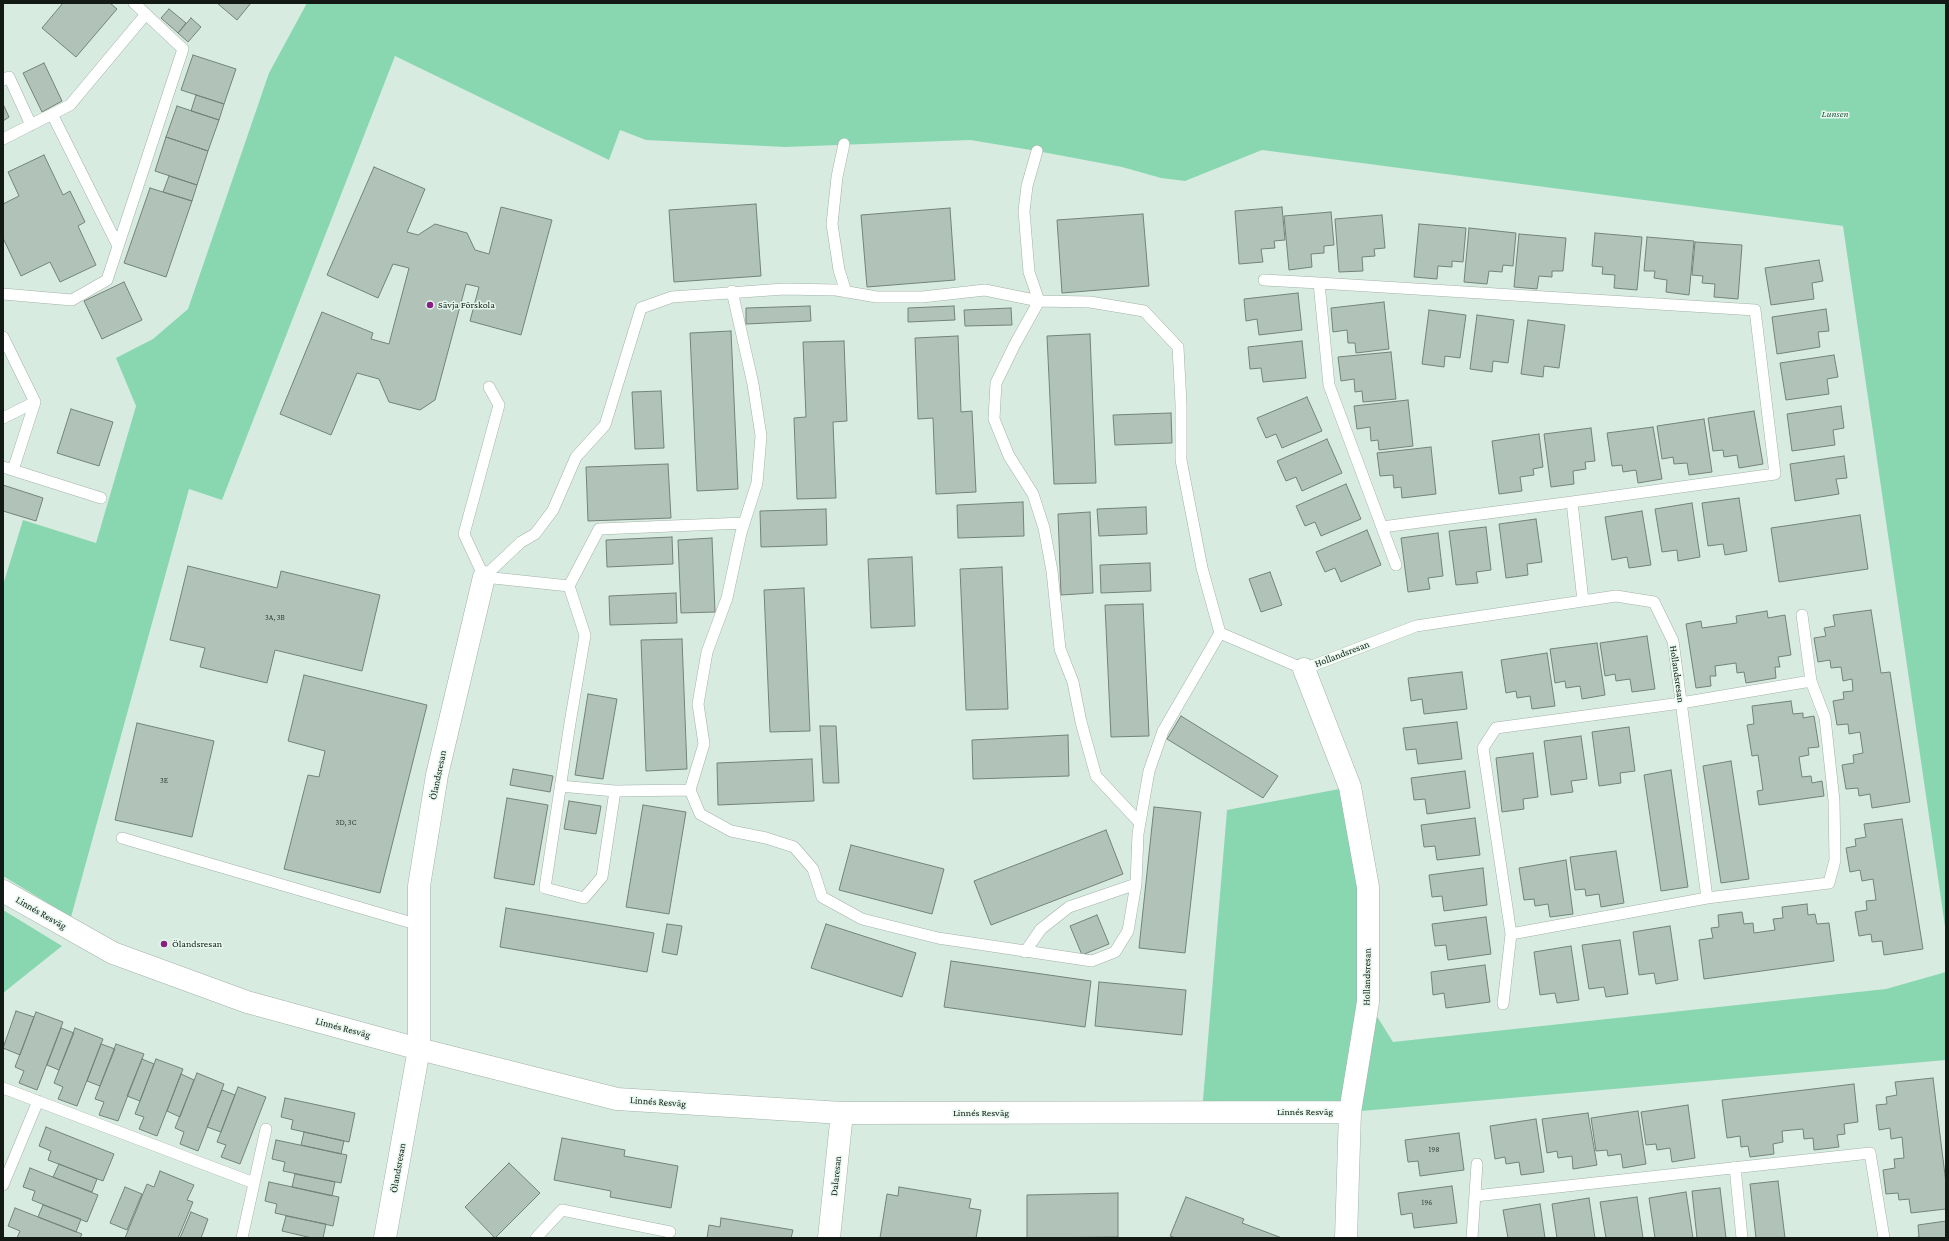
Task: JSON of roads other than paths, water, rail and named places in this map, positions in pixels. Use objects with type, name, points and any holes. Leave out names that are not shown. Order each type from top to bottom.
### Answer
[{"type":"street","name":"Ölandsresan","points":[[385,1238],[419,1049],[419,886],[437,775],[484,577]]},
{"type":"street","name":"Hollandsresan","points":[[1304,669],[1350,787],[1368,887],[1368,1002],[1350,1112],[1346,1238]]},
{"type":"street","name":"Linnés Resväg","points":[[3,891],[113,953],[247,1002],[419,1049],[617,1099],[842,1113],[1350,1112]]},
{"type":"street","name":"Dalaresan","points":[[829,1238],[842,1113]]},
{"type":"lane","points":[[3,294],[72,300],[107,280],[183,49],[134,3]]},
{"type":"lane","points":[[3,139],[70,105],[146,14]]},
{"type":"lane","points":[[3,80],[9,77],[31,125]]},
{"type":"lane","points":[[52,114],[118,246]]},
{"type":"lane","points":[[844,144],[837,177],[832,224],[839,270],[846,292]]},
{"type":"lane","points":[[1037,150],[1027,186],[1024,211],[1029,272],[1039,301],[1014,344],[996,383],[994,419],[1008,456],[1033,494],[1044,528],[1052,571],[1060,649],[1073,682],[1081,722],[1096,776],[1140,824]]},
{"type":"lane","points":[[1264,280],[1755,310],[1775,474],[1382,527]]},
{"type":"lane","points":[[1319,283],[1329,385],[1396,565]]},
{"type":"lane","points":[[484,577],[521,542],[535,534],[553,510],[576,457],[605,425],[641,308],[672,297],[732,291],[784,288],[846,292],[877,297],[922,297],[985,290],[1039,301],[1090,302],[1144,311],[1178,347],[1182,404],[1181,460],[1202,568],[1220,633],[1163,730],[1150,771],[1140,824],[1136,884],[1128,931],[1115,952],[1092,962],[938,938],[862,919],[822,897],[813,870],[794,847],[766,838],[731,831],[700,814],[690,790],[704,744],[698,704],[707,652],[727,598],[744,523],[757,483],[761,436],[753,384],[732,291]]},
{"type":"lane","points":[[3,337],[35,402],[8,469],[101,498]]},
{"type":"lane","points":[[484,577],[464,534],[499,405],[489,387]]},
{"type":"lane","points":[[3,418],[35,402]]},
{"type":"lane","points":[[1572,502],[1583,601]]},
{"type":"lane","points":[[615,791],[602,877],[584,898],[545,888],[585,635],[569,586],[599,530],[744,523]]},
{"type":"lane","points":[[484,577],[569,586]]},
{"type":"lane","name":"Hollandsresan","points":[[1304,669],[1416,626],[1616,596],[1654,602],[1673,641],[1707,898]]},
{"type":"lane","points":[[1511,934],[1707,898],[1830,883],[1835,860],[1834,801],[1825,718],[1811,681],[1802,615]]},
{"type":"lane","points":[[1220,633],[1304,669]]},
{"type":"lane","points":[[1503,1004],[1511,934],[1483,748],[1496,728],[1681,703],[1811,681]]},
{"type":"lane","points":[[560,786],[615,791],[690,790]]},
{"type":"lane","points":[[122,838],[419,925]]},
{"type":"lane","points":[[1025,952],[1041,929],[1069,907],[1136,884]]},
{"type":"lane","points":[[3,1088],[254,1183]]},
{"type":"lane","points":[[3,1185],[38,1101]]},
{"type":"lane","points":[[242,1238],[266,1129]]},
{"type":"lane","points":[[1474,1196],[1870,1153],[1884,1238]]},
{"type":"lane","points":[[1472,1238],[1477,1164]]},
{"type":"lane","points":[[1735,1167],[1742,1238]]},
{"type":"lane","points":[[536,1238],[562,1210],[670,1232]]},
{"type":"place","name":"Sävja Förskola","points":[[430,305]]},
{"type":"place","name":"Ölandsresan","points":[[164,944]]},
{"type":"park label","name":"Lunsen","points":[[1835,114]]}]
